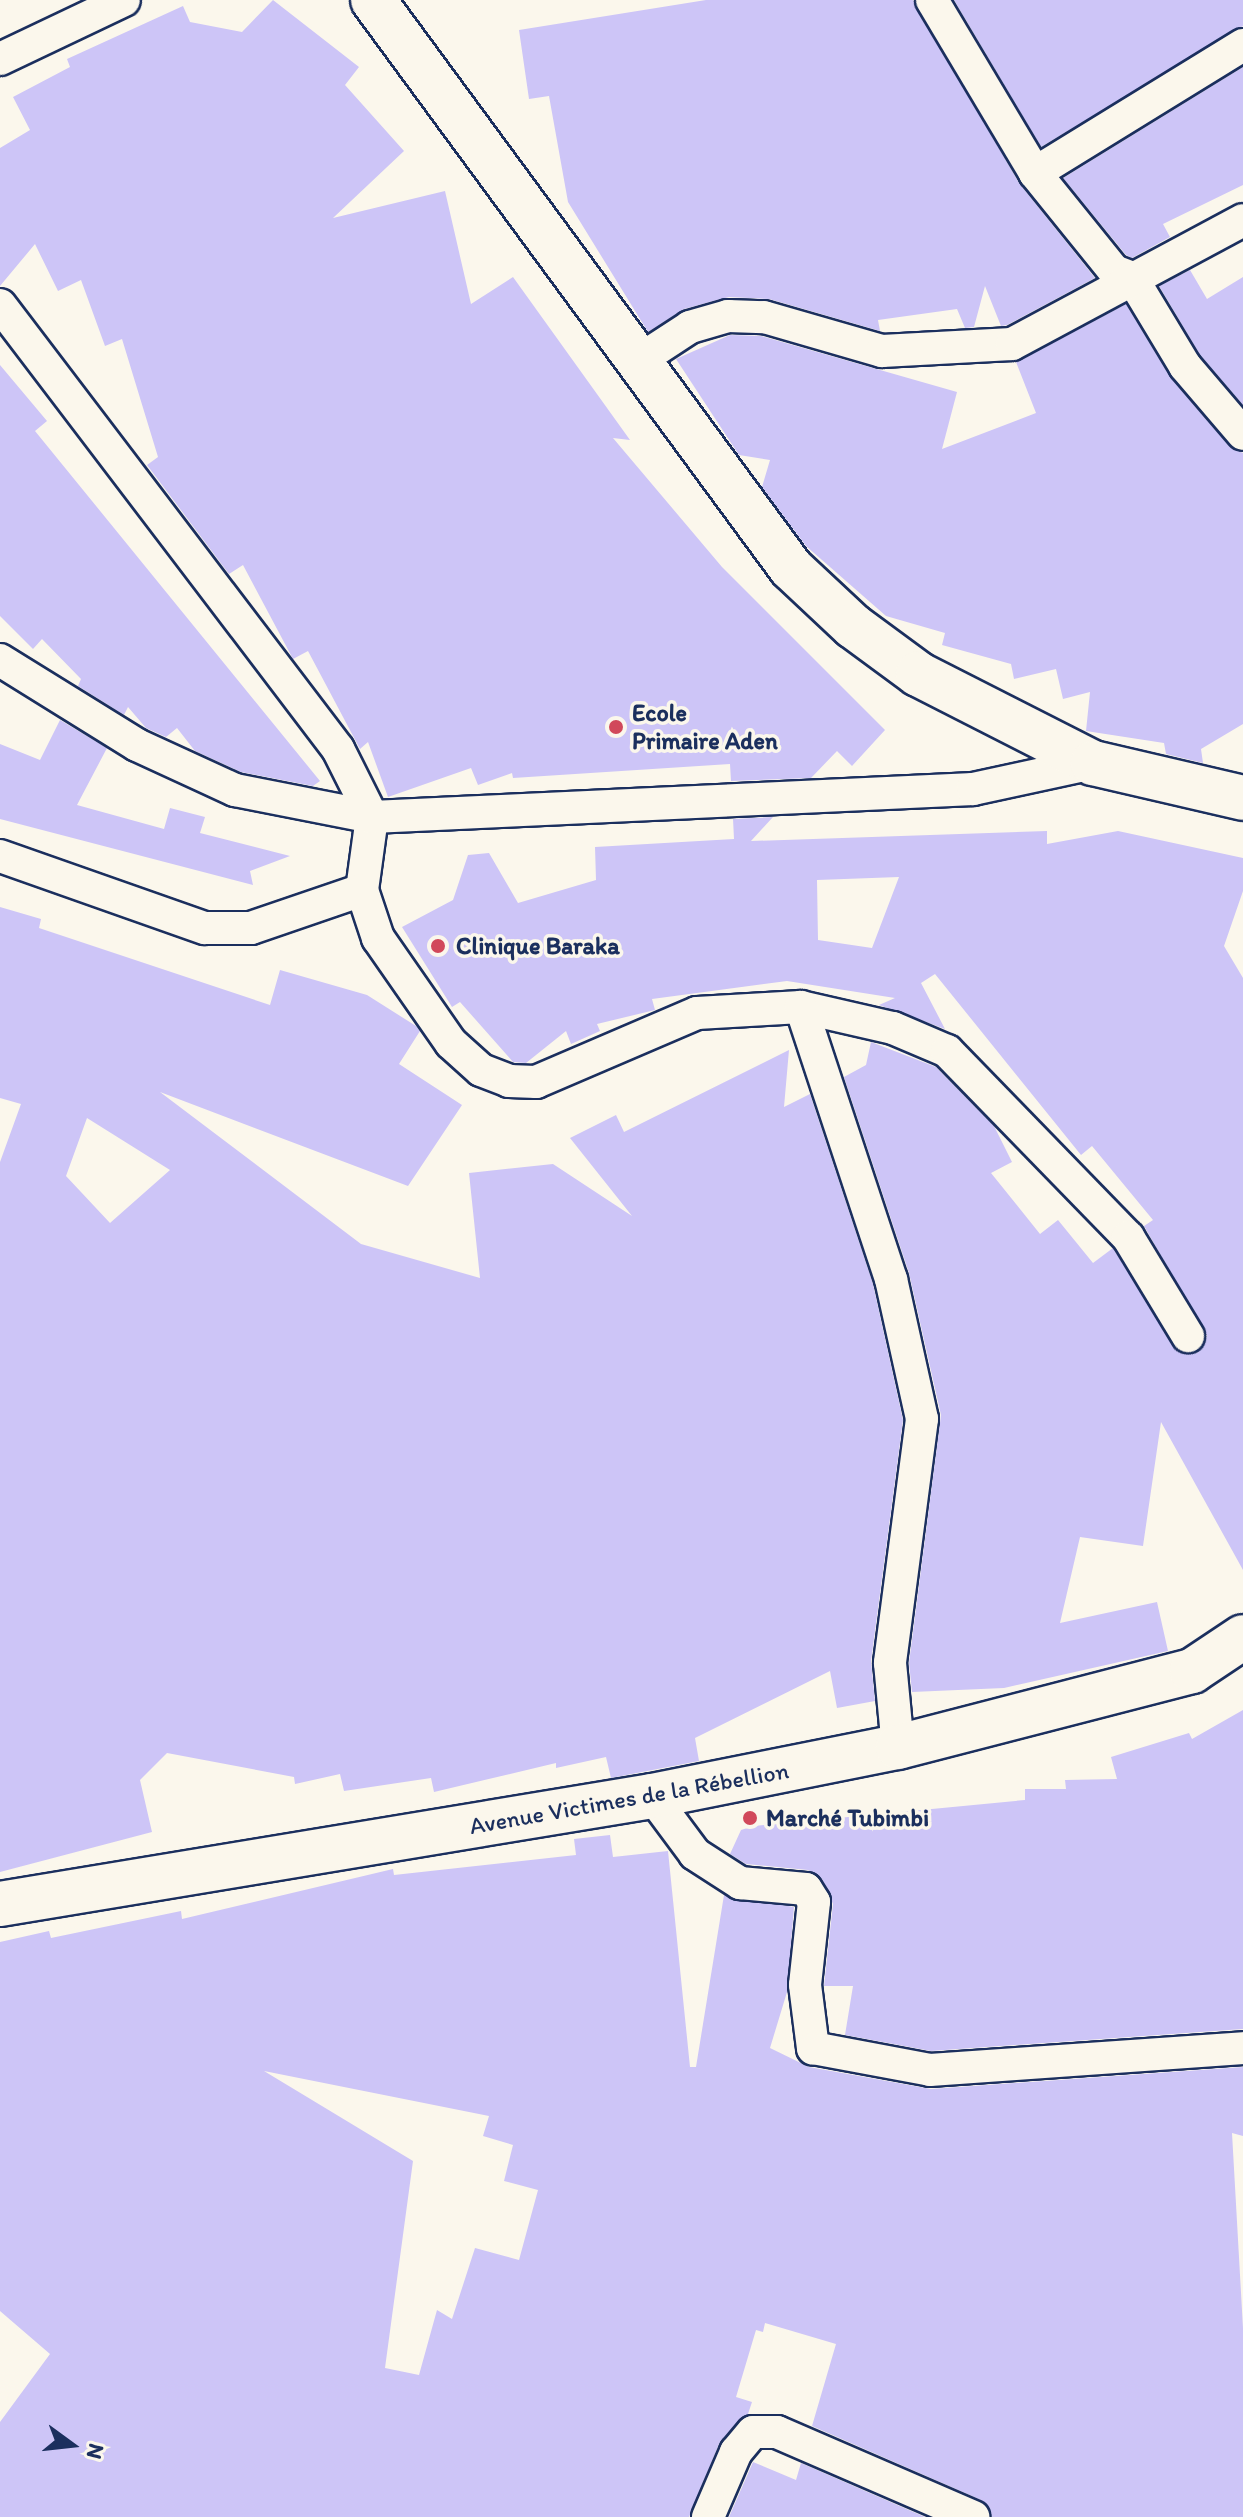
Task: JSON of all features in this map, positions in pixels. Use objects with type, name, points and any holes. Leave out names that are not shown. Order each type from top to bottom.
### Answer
[{"type":"street","points":[[0,59],[124,0]]},
{"type":"street","points":[[373,0],[791,568],[853,626],[918,674],[1093,763],[1243,798]]},
{"type":"street","points":[[932,0],[1035,173],[1114,271],[1132,278],[1185,366],[1243,434]]},
{"type":"street","points":[[1035,173],[1243,45]]},
{"type":"street","points":[[638,361],[690,327],[728,316],[764,317],[882,351],[999,346],[1057,324],[1132,278],[1243,220]]},
{"type":"street","points":[[0,305],[338,749],[372,817],[362,890],[378,938],[451,1043],[481,1070],[509,1081],[536,1082],[697,1013],[801,1007],[893,1028],[947,1051],[1128,1237],[1188,1336]]},
{"type":"street","points":[[0,660],[137,745],[235,790],[372,817],[973,789],[1093,763]]},
{"type":"street","points":[[0,856],[205,928],[251,928],[362,890]]},
{"type":"street","points":[[801,1007],[891,1279],[922,1419],[891,1648],[898,1747]]},
{"type":"street","name":"Avenue Victimes de la Rébellion","points":[[0,1904],[652,1796],[898,1747],[1192,1671],[1243,1637]]},
{"type":"street","points":[[652,1796],[695,1854],[740,1883],[806,1889],[814,1902],[805,1985],[813,2048],[930,2070],[1243,2048]]},
{"type":"street","points":[[708,2517],[736,2452],[753,2432],[777,2432],[973,2517]]},
{"type":"building","points":[[273,0],[359,67],[345,85],[404,151],[333,218],[445,191],[471,304],[513,277],[630,440],[613,438],[722,567],[885,730],[852,766],[837,751],[811,778],[731,781],[730,764],[513,778],[512,773],[478,785],[471,768],[388,797],[368,742],[360,749],[308,651],[293,659],[243,565],[229,574],[147,465],[158,457],[122,339],[105,346],[81,280],[58,291],[35,244],[0,286],[0,148],[30,130],[13,97],[70,67],[67,59],[183,6],[190,22],[242,32]]},
{"type":"building","points":[[706,0],[913,0],[1019,183],[1095,278],[1001,326],[985,286],[974,327],[965,328],[957,309],[878,320],[880,331],[769,299],[729,297],[684,309],[648,332],[568,202],[549,96],[529,99],[519,30]]},
{"type":"building","points":[[954,0],[1243,0],[1243,26],[1041,147]]},
{"type":"building","points":[[1243,67],[1243,185],[1163,224],[1170,237],[1132,258],[1126,255],[1063,178]]},
{"type":"building","points":[[1190,270],[1207,299],[1243,277],[1243,405],[1200,355],[1159,286]]},
{"type":"building","points":[[1126,304],[1171,378],[1229,446],[1243,453],[1243,724],[1201,749],[1203,763],[1166,754],[1164,743],[1086,731],[1090,692],[1063,699],[1056,669],[1014,679],[1011,664],[942,645],[945,633],[886,616],[806,546],[762,487],[770,460],[739,455],[676,359],[730,335],[761,336],[957,392],[942,449],[1036,413],[1016,362]]},
{"type":"building","points":[[0,365],[47,421],[35,431],[320,781],[313,786],[241,772],[195,751],[177,728],[166,737],[146,728],[128,707],[124,715],[78,686],[81,679],[42,639],[33,649],[0,616]]},
{"type":"building","points":[[60,720],[107,748],[77,805],[164,829],[170,808],[205,817],[200,833],[290,856],[250,871],[253,885],[0,819],[0,744],[40,760]]},
{"type":"building","points":[[773,817],[751,841],[1047,831],[1047,844],[1118,831],[1243,858],[1243,891],[1224,946],[1243,978],[1243,1570],[1161,1422],[1143,1546],[1080,1537],[1060,1623],[1157,1602],[1168,1651],[1004,1688],[912,1692],[909,1663],[941,1415],[909,1273],[844,1077],[866,1065],[871,1042],[936,1067],[994,1126],[1012,1162],[991,1173],[1040,1234],[1058,1220],[1093,1263],[1113,1248],[1178,1352],[1197,1353],[1207,1336],[1144,1226],[1153,1220],[1092,1146],[1081,1155],[935,974],[921,983],[945,1029],[879,1005],[895,998],[787,981],[652,999],[655,1010],[597,1024],[600,1031],[571,1044],[566,1031],[526,1063],[513,1062],[460,1002],[452,1007],[402,927],[453,900],[468,855],[489,853],[518,903],[596,880],[595,847],[734,839],[733,819]],"holes":[[[899,877],[872,948],[818,940],[817,880]]]},
{"type":"building","points":[[0,907],[41,919],[39,928],[270,1005],[280,970],[367,995],[420,1031],[399,1064],[462,1105],[408,1186],[160,1092],[361,1244],[480,1278],[469,1173],[553,1164],[632,1216],[570,1138],[616,1115],[624,1132],[789,1050],[784,1107],[810,1094],[873,1284],[903,1420],[871,1661],[875,1701],[837,1708],[830,1671],[695,1738],[699,1761],[611,1778],[606,1757],[556,1768],[556,1763],[434,1792],[431,1778],[344,1791],[340,1774],[295,1784],[294,1777],[167,1753],[140,1780],[152,1832],[0,1872],[0,1162],[21,1104],[0,1098]],"holes":[[[87,1118],[170,1170],[110,1223],[66,1176]]]},
{"type":"building","points":[[1243,1710],[1243,2029],[931,2051],[845,2035],[853,1986],[824,1986],[833,1904],[822,1879],[808,1870],[746,1864],[730,1854],[741,1830],[754,1826],[1025,1800],[1025,1789],[1066,1789],[1065,1780],[1117,1779],[1111,1757],[1189,1733],[1192,1739]]},
{"type":"building","points":[[610,1835],[613,1857],[668,1851],[690,2067],[696,2067],[724,1895],[794,1907],[787,1992],[770,2048],[809,2067],[931,2089],[1243,2067],[1243,2136],[1232,2133],[1243,2328],[1243,2517],[992,2517],[981,2500],[812,2426],[836,2344],[765,2323],[763,2332],[756,2330],[736,2397],[752,2402],[748,2414],[719,2444],[689,2517],[0,2517],[0,2422],[50,2354],[0,2311],[0,1942],[49,1931],[51,1938],[181,1911],[182,1919],[393,1869],[394,1875],[576,1855],[574,1839]],"holes":[[[264,2071],[489,2116],[483,2136],[513,2145],[504,2181],[538,2190],[519,2260],[475,2248],[452,2319],[437,2310],[419,2375],[385,2368],[413,2161]]]},
{"type":"building","points":[[753,2462],[796,2480],[801,2463],[925,2517],[729,2517]]},
{"type":"place","name":"Ecole Primaire Aden","points":[[616,727]]},
{"type":"place","name":"Clinique Baraka","points":[[438,946]]},
{"type":"place","name":"Marché Tubimbi","points":[[750,1818]]}]
